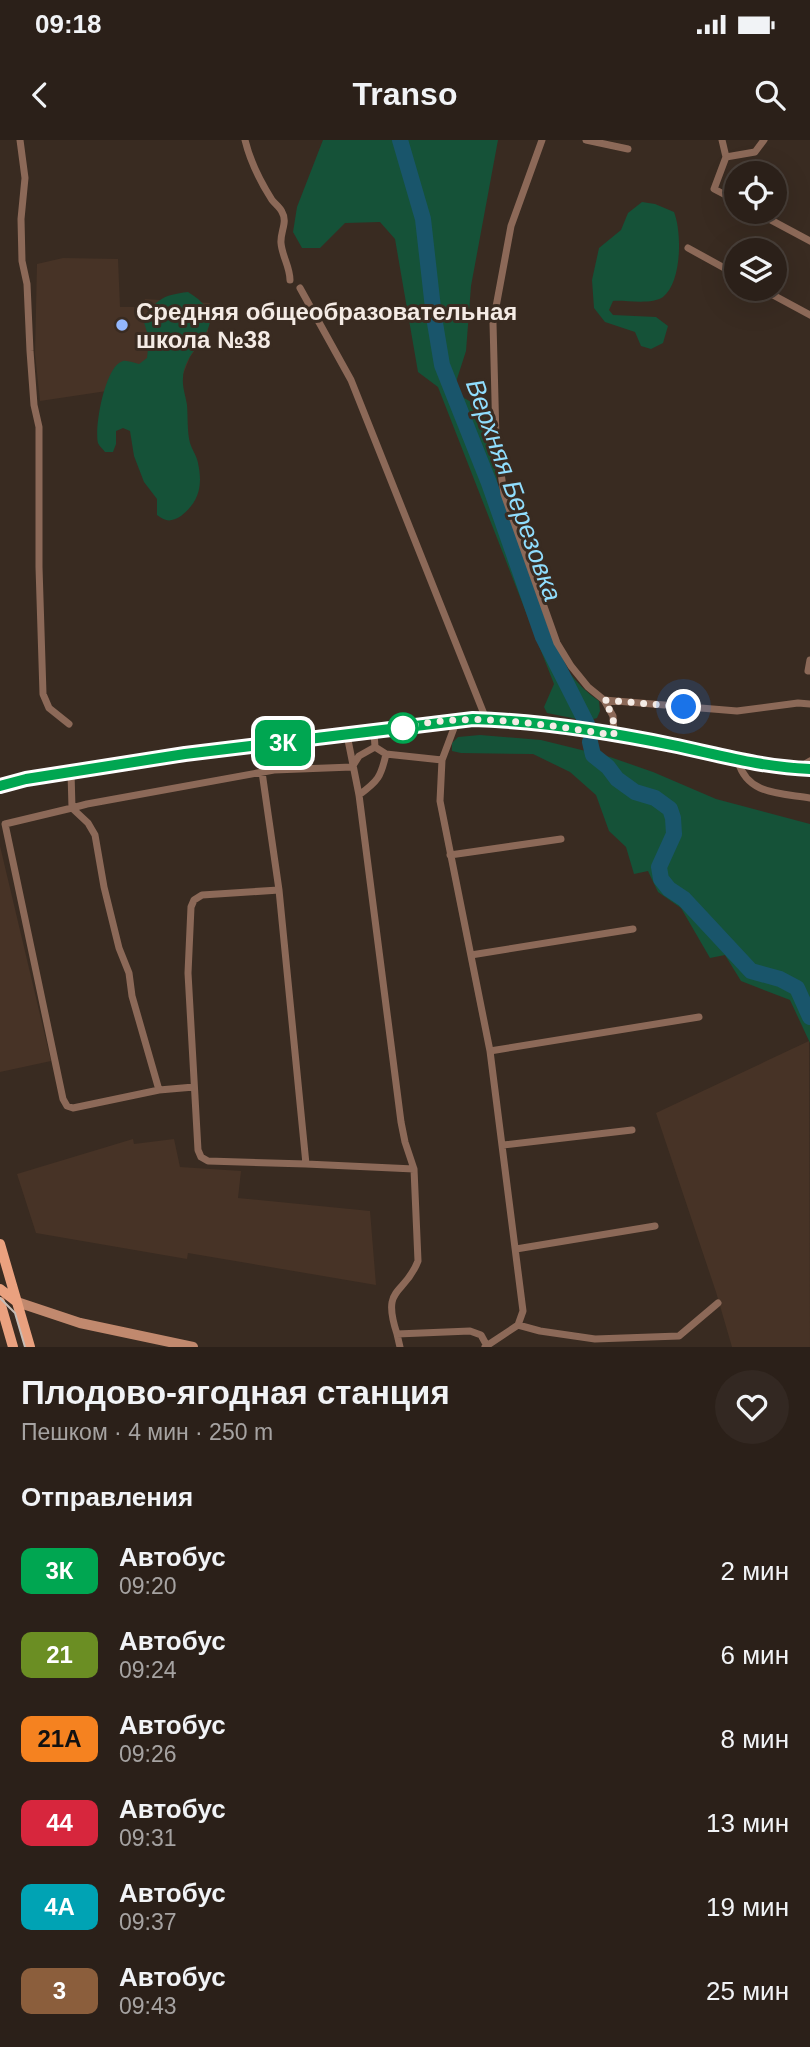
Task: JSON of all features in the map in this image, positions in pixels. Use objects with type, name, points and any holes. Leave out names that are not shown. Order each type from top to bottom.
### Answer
[{"type":"main road","points":[[0,786],[26,779],[185,754],[457,720],[486,719],[614,735],[738,761],[810,769]]},
{"type":"main road","points":[[0,1244],[30,1347]]},
{"type":"main road","points":[[0,1289],[17,1301]]},
{"type":"main road","points":[[0,1302],[13,1347]]},
{"type":"street","points":[[20,140],[25,178],[21,219],[22,261],[27,284],[34,405],[39,427],[43,694],[49,708],[69,724]]},
{"type":"street","points":[[246,140],[253,165],[273,202],[284,214],[281,248],[290,280]]},
{"type":"street","points":[[542,140],[511,226],[494,323],[496,438],[504,494],[557,643],[588,687],[604,700],[613,716],[614,735]]},
{"type":"street","points":[[586,140],[628,149]]},
{"type":"street","points":[[722,140],[724,161]]},
{"type":"street","points":[[726,157],[755,152],[764,140]]},
{"type":"street","points":[[724,162],[714,189],[724,194]]},
{"type":"street","points":[[780,224],[809,239]]},
{"type":"street","points":[[688,248],[724,268]]},
{"type":"street","points":[[300,288],[351,380],[486,719]]},
{"type":"street","points":[[784,301],[810,315]]},
{"type":"street","points":[[810,660],[810,671]]},
{"type":"street","points":[[604,700],[737,711],[798,703],[810,704]]},
{"type":"street","points":[[397,1334],[470,1331],[481,1335],[486,1346],[518,1325],[523,1311],[490,1051],[440,801],[442,760],[457,720]]},
{"type":"street","points":[[374,732],[375,747]]},
{"type":"street","points":[[347,735],[359,795],[401,1122],[414,1169],[418,1261],[393,1296],[392,1314],[400,1347]]},
{"type":"street","points":[[375,747],[386,754],[442,760]]},
{"type":"street","points":[[352,766],[359,756],[375,747]]},
{"type":"street","points":[[359,795],[382,773],[386,754]]},
{"type":"street","points":[[738,761],[741,773],[750,784],[810,798]]},
{"type":"street","points":[[797,768],[810,761]]},
{"type":"street","points":[[194,1087],[159,1090],[73,1108],[67,1106],[63,1099],[3,822],[262,772],[352,766]]},
{"type":"street","points":[[71,772],[72,808],[88,823],[95,835],[119,948],[129,973],[132,996],[159,1090]]},
{"type":"street","points":[[262,772],[279,890],[306,1164]]},
{"type":"street","points":[[450,855],[561,839]]},
{"type":"street","points":[[279,890],[202,895],[194,900],[191,907],[188,973],[198,1150],[201,1157],[208,1161],[414,1169]]},
{"type":"street","points":[[471,955],[633,929]]},
{"type":"street","points":[[490,1051],[699,1017]]},
{"type":"street","points":[[503,1145],[632,1130]]},
{"type":"street","points":[[516,1249],[655,1226]]},
{"type":"street","points":[[17,1301],[80,1323],[193,1347]]},
{"type":"street","points":[[518,1325],[595,1339],[679,1336],[718,1303]]},
{"type":"shaded area","name":"Средняя общеобразовательная школа №38","points":[[63,258],[118,259],[120,307],[141,307],[145,299],[210,303],[208,332],[190,357],[182,377],[40,401],[35,354],[37,264]]},
{"type":"shaded area","points":[[0,846],[51,1061],[0,1072]]},
{"type":"shaded area","points":[[809,1041],[810,1347],[732,1347],[656,1113]]},
{"type":"shaded area","points":[[133,1139],[134,1144],[174,1139],[180,1167],[241,1171],[238,1198],[370,1211],[376,1285],[188,1253],[187,1259],[36,1233],[17,1174]]},
{"type":"green space","points":[[323,140],[498,140],[471,286],[466,351],[456,382],[457,393],[480,409],[487,420],[500,496],[549,638],[570,673],[599,701],[600,711],[597,718],[587,721],[547,713],[544,707],[554,684],[438,387],[418,372],[395,239],[380,222],[345,223],[320,248],[302,248],[293,232],[297,207]]},
{"type":"green space","points":[[642,202],[674,212],[679,256],[674,280],[663,297],[646,302],[613,301],[609,310],[613,315],[656,317],[668,326],[663,343],[651,349],[641,346],[635,332],[605,322],[594,308],[592,280],[599,248],[621,230],[628,213]]},
{"type":"green space","points":[[188,292],[203,303],[209,314],[210,324],[186,366],[183,378],[189,438],[197,460],[200,486],[196,499],[187,511],[169,520],[157,515],[157,499],[144,482],[134,456],[130,431],[123,428],[116,431],[113,452],[105,452],[98,443],[97,435],[102,398],[111,373],[123,361],[139,364],[147,358],[149,339],[143,319],[161,299]]},
{"type":"green space","points":[[480,735],[541,740],[610,757],[716,799],[810,824],[810,1043],[790,1000],[741,981],[725,955],[710,958],[681,908],[658,892],[648,871],[634,874],[626,847],[609,831],[596,795],[570,772],[533,754],[452,751],[452,743],[458,737]]},
{"type":"waterway","name":"Верхняя Березовка","points":[[400,140],[423,219],[442,365],[489,483],[543,637],[587,724]]},
{"type":"waterway","points":[[590,742],[593,755],[608,767],[617,779],[635,792],[655,798],[670,809],[674,834],[659,867],[661,879],[669,889],[684,899],[751,971],[780,979],[797,988],[810,1017]]},
{"type":"tram line","points":[[0,1298],[15,1313],[25,1347]]},
{"type":"bus line","name":"3К","points":[[0,786],[26,779],[185,754],[473,719],[505,720],[614,735],[758,765],[810,769]]},
{"type":"place","name":"Средняя общеобразовательная школа №38","points":[[122,325]]},
{"type":"route","points":[[403,728],[457,720],[505,720],[614,735],[613,716],[604,700],[684,707]]}]
